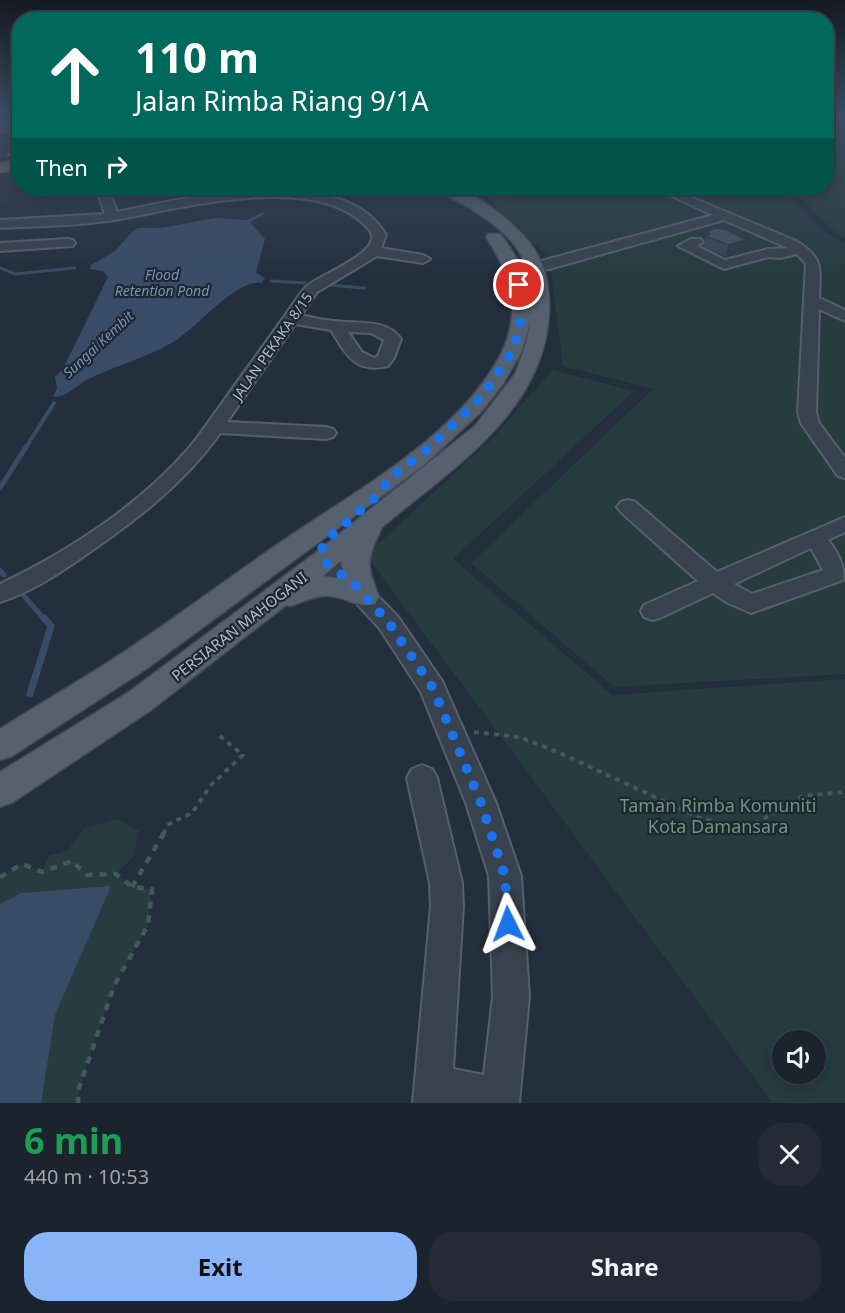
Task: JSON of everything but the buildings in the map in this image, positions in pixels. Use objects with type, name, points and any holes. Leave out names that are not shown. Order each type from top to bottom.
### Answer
[{"type":"main road","name":"PERSIARAN MAHOGANI","points":[[0,746],[113,675],[391,477],[430,447],[483,395],[512,352],[519,329],[522,307],[513,262],[484,224],[446,195]]},
{"type":"main road","name":"PERSIARAN MAHOGANI","points":[[0,791],[140,702],[259,611],[483,431],[508,401],[536,353],[540,331],[540,287],[534,264],[518,241],[478,206],[458,195]]},
{"type":"main road","points":[[469,195],[478,206]]},
{"type":"main road","points":[[113,675],[159,657],[284,568],[299,562],[324,561],[321,553],[324,542],[378,495],[391,477]]},
{"type":"main road","points":[[365,597],[356,575],[354,552],[375,519]]},
{"type":"main road","points":[[259,611],[315,585],[340,586],[365,597]]},
{"type":"street","points":[[104,195],[112,217]]},
{"type":"street","points":[[2,236],[41,234],[197,195]]},
{"type":"street","points":[[285,195],[330,199],[355,210],[374,226],[379,235],[374,251],[423,259]]},
{"type":"street","points":[[676,195],[799,249],[810,258],[813,264],[807,412],[810,423],[845,472]]},
{"type":"street","points":[[534,264],[549,265],[719,214]]},
{"type":"street","points":[[2,236],[41,234],[70,238]]},
{"type":"street","points":[[696,242],[685,246],[721,265],[768,253],[780,254],[799,249]]},
{"type":"street","points":[[749,244],[768,253]]},
{"type":"street","name":"JALAN PEKAKA 8/15","points":[[0,594],[37,576],[119,522],[196,453],[312,289],[374,251]]},
{"type":"street","points":[[812,300],[845,316]]},
{"type":"street","points":[[291,318],[336,327],[378,328],[393,339],[386,358],[382,362],[372,363],[356,356],[336,327]]},
{"type":"street","points":[[215,426],[327,433]]},
{"type":"street","points":[[627,507],[716,583],[740,600],[751,604],[836,574],[834,566],[815,538]]},
{"type":"street","points":[[653,611],[845,524]]},
{"type":"street","points":[[324,561],[356,586],[400,637],[433,688],[481,803],[505,876],[511,996],[501,1100],[434,1094],[447,906],[446,883],[422,778]]},
{"type":"path","points":[[452,730],[519,737],[560,753],[700,818],[736,827],[758,822],[803,796],[845,792]]},
{"type":"path","points":[[132,887],[169,824],[192,813],[211,785],[243,755],[220,736]]},
{"type":"path","points":[[0,877],[22,864],[42,872],[72,861],[87,875],[116,874],[132,887],[152,889],[148,925],[114,986],[80,1088],[78,1103]]},
{"type":"green space","points":[[834,169],[845,169],[845,238],[837,234],[798,195],[834,195]]},
{"type":"green space","points":[[485,195],[787,195],[826,233],[845,243],[845,674],[614,687],[471,563],[653,389],[563,366],[549,258]]},
{"type":"green space","name":"Taman Rimba Komuniti Kota Damansara","points":[[552,370],[634,391],[453,559],[612,695],[845,679],[845,1103],[773,1103],[366,555],[494,437]]},
{"type":"green space","points":[[117,819],[139,831],[133,857],[116,874],[132,887],[152,889],[148,925],[114,986],[79,1088],[78,1103],[0,1103],[0,877],[22,864],[42,872],[49,856],[68,850],[84,828]]},
{"type":"water","name":"Flood Retention Pond","points":[[214,218],[248,220],[265,239],[256,273],[265,278],[261,283],[241,288],[229,296],[186,333],[168,345],[85,381],[66,394],[53,397],[57,388],[55,377],[63,369],[108,277],[103,271],[90,269],[91,265],[115,251],[138,228],[162,228]]},
{"type":"water","points":[[111,886],[55,1015],[41,1103],[0,1103],[0,904],[21,893]]},
{"type":"waterway","name":"Sungai Kembit","points":[[244,224],[262,214]]},
{"type":"waterway","points":[[0,268],[15,274],[75,268]]},
{"type":"waterway","points":[[271,281],[305,283]]},
{"type":"waterway","points":[[328,285],[364,288]]},
{"type":"waterway","name":"Sungai Kembit","points":[[25,449],[54,403]]},
{"type":"waterway","name":"Sungai Kembit","points":[[0,488],[26,447]]},
{"type":"waterway","name":"Sungai Kembit","points":[[0,570],[4,575]]},
{"type":"waterway","name":"Sungai Kembit","points":[[24,596],[45,620]]},
{"type":"waterway","name":"Sungai Kembit","points":[[30,694],[51,626],[44,618]]},
{"type":"route","points":[[508,924],[505,876],[481,803],[433,688],[389,623],[356,586],[324,561],[321,547],[333,533],[378,495],[391,477],[430,447],[483,395],[512,352],[519,329],[522,307],[519,285]]}]
